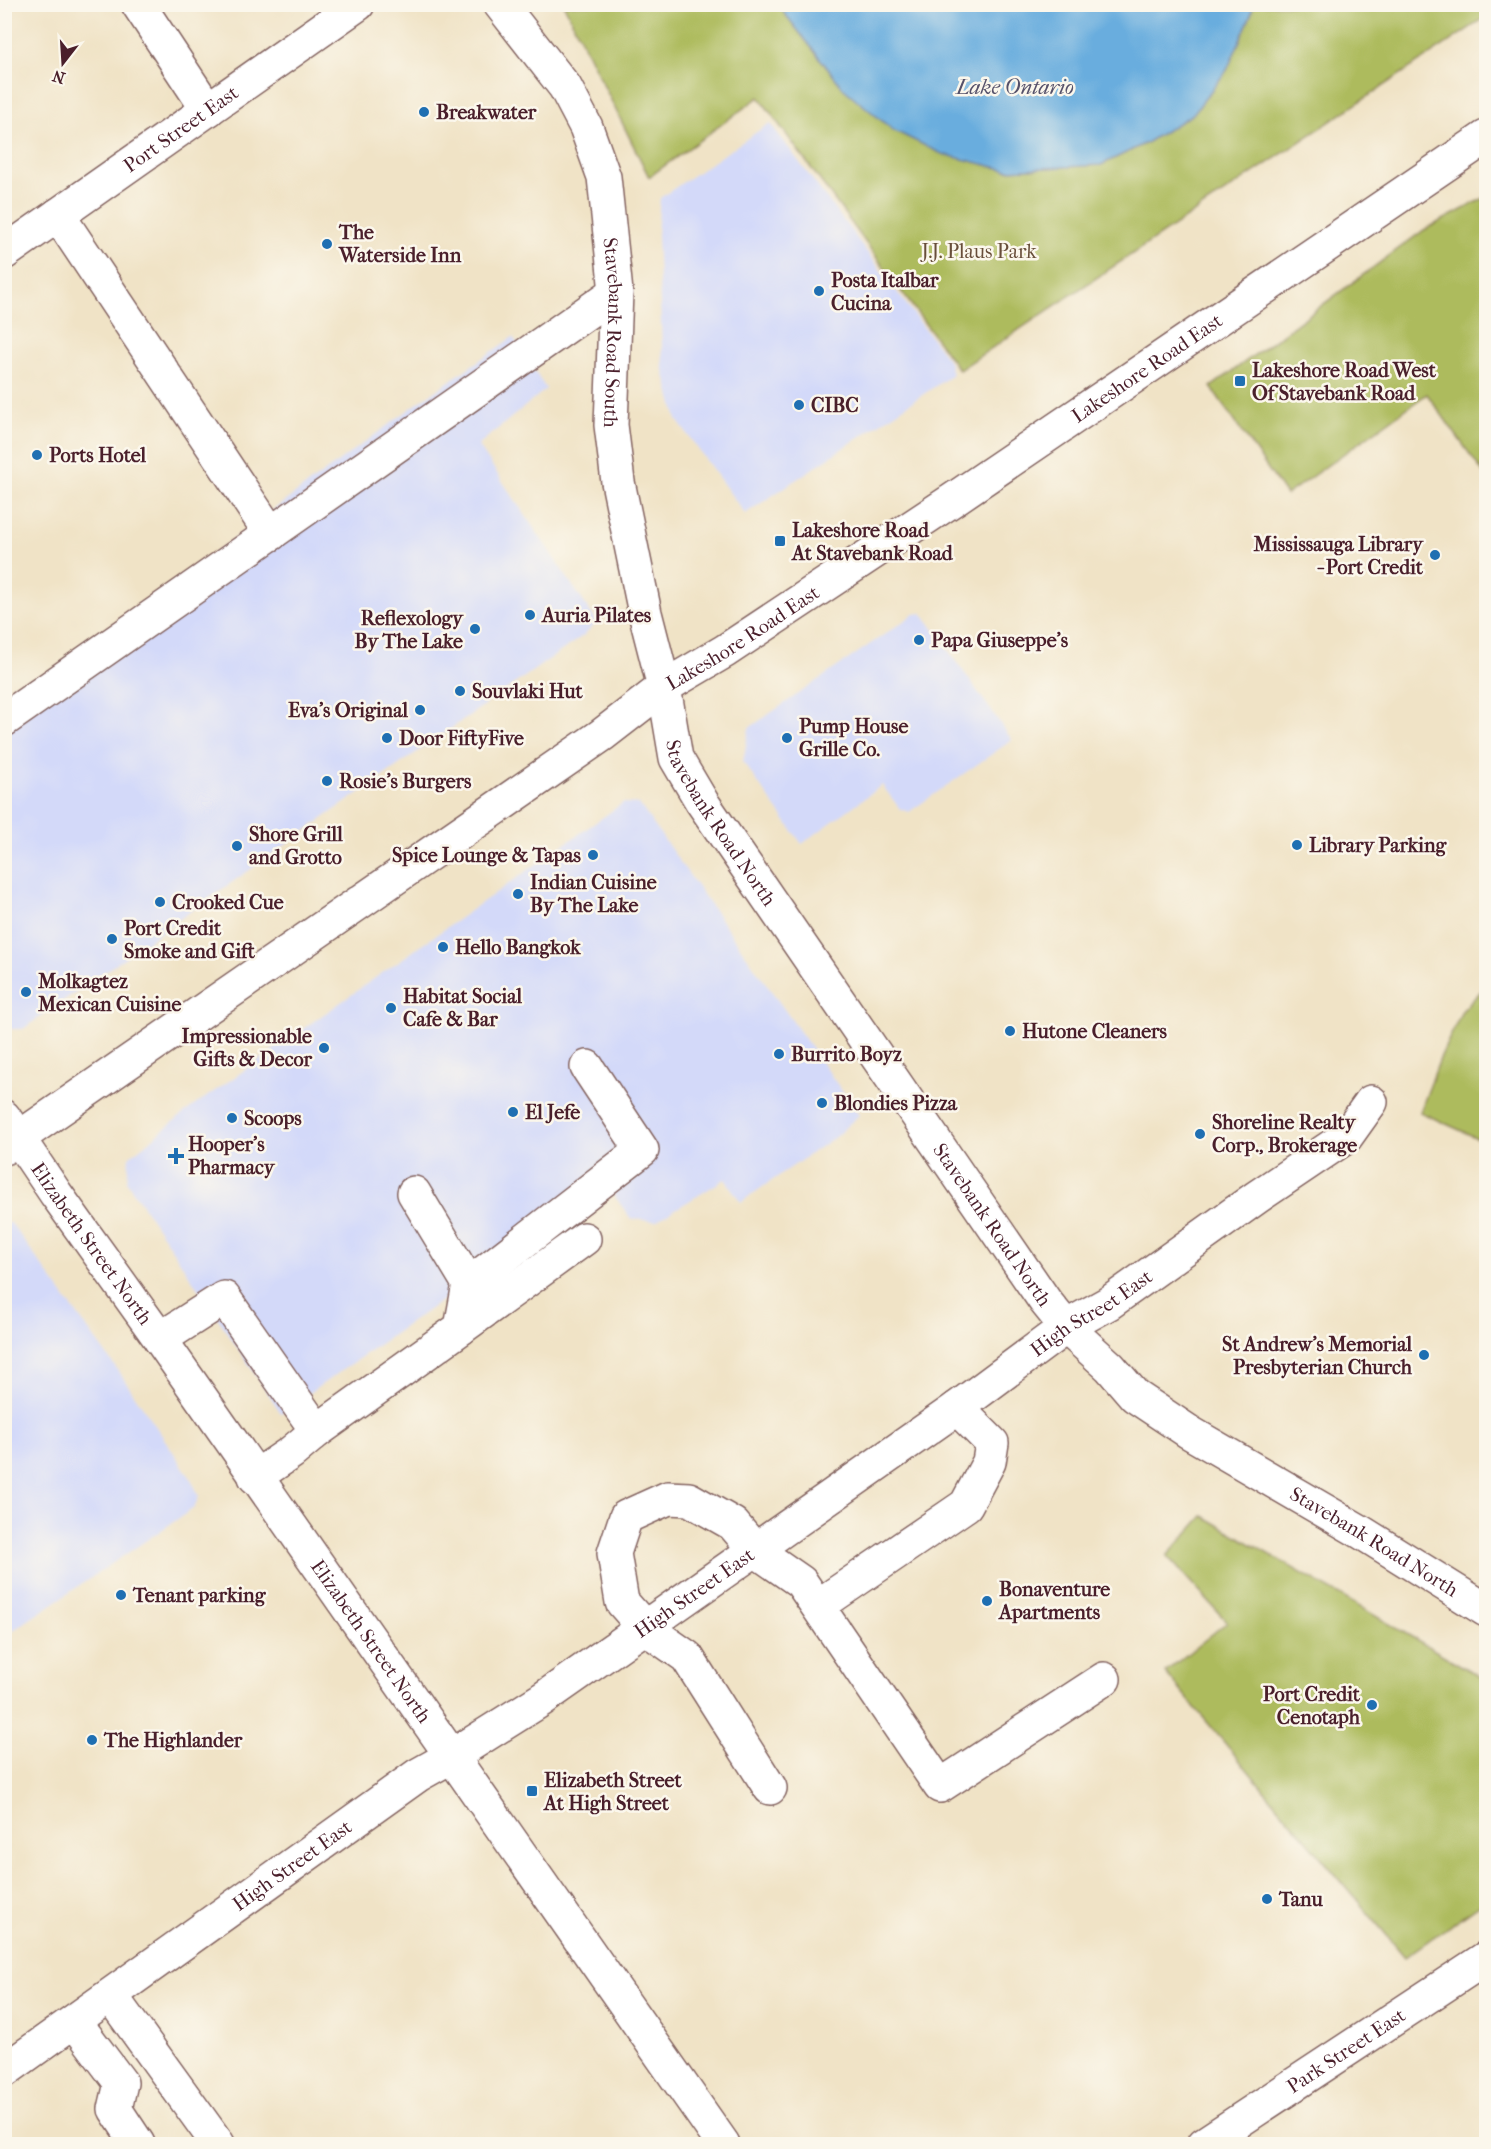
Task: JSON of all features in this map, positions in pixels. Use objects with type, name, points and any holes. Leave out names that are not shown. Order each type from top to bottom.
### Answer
[{"type":"street","points":[[138,4],[208,110]]},
{"type":"street","name":"Port Street East","points":[[4,252],[358,4]]},
{"type":"street","name":"Stavebank Road South","points":[[500,4],[565,87],[586,127],[604,177],[615,292],[611,425],[618,482],[643,602],[664,687]]},
{"type":"street","name":"Lakeshore Road East","points":[[9,1134],[602,735],[664,687],[725,651],[941,508],[1486,137]]},
{"type":"street","points":[[57,215],[271,534]]},
{"type":"street","points":[[4,720],[615,292]]},
{"type":"street","name":"Stavebank Road North","points":[[664,687],[676,758],[702,802],[1038,1291],[1066,1327],[1110,1367],[1135,1396],[1190,1432],[1361,1532],[1486,1610]]},
{"type":"street","points":[[469,1284],[642,1150],[587,1067]]},
{"type":"street","name":"High Street East","points":[[4,2071],[418,1775],[541,1700],[957,1408],[1066,1327],[1109,1303],[1257,1197],[1346,1137],[1371,1102]]},
{"type":"street","name":"Elizabeth Street North","points":[[9,1134],[56,1194],[160,1339],[723,2145]]},
{"type":"street","points":[[414,1193],[469,1284],[461,1328]]},
{"type":"street","points":[[255,1477],[584,1239]]},
{"type":"street","points":[[160,1339],[224,1298],[317,1431]]},
{"type":"street","points":[[818,1606],[966,1505],[989,1462],[992,1443],[957,1408]]},
{"type":"street","points":[[770,1788],[687,1657],[644,1627],[622,1602],[614,1553],[626,1517],[668,1498],[689,1499],[733,1524],[755,1550],[801,1582],[940,1786],[1104,1679]]},
{"type":"street","name":"Park Street East","points":[[1204,2145],[1486,1958]]},
{"type":"street","points":[[111,1996],[218,2145]]},
{"type":"street","points":[[75,2022],[121,2083]]},
{"type":"street","points":[[121,2083],[115,2109],[138,2145]]},
{"type":"street","points":[[121,2083],[147,2084],[196,2145]]},
{"type":"shaded area","points":[[770,123],[949,361],[952,375],[745,514],[677,420],[663,367],[657,235],[660,198]]},
{"type":"shaded area","points":[[513,337],[546,389],[478,445],[597,622],[584,635],[23,1029],[10,1029],[5,1021],[4,709],[422,400]]},
{"type":"shaded area","points":[[922,613],[1012,740],[909,812],[900,809],[882,785],[802,844],[743,762],[749,728],[914,614]]},
{"type":"shaded area","points":[[623,803],[639,804],[859,1115],[835,1137],[741,1202],[725,1179],[656,1221],[631,1219],[607,1185],[281,1413],[127,1182],[129,1157],[191,1108]]},
{"type":"shaded area","points":[[5,1223],[11,1223],[121,1375],[190,1477],[199,1496],[194,1508],[5,1636]]},
{"type":"green space","name":"J.J. Plaus Park","points":[[564,5],[778,5],[844,89],[1007,170],[1101,165],[1146,143],[1193,114],[1227,70],[1251,15],[1253,5],[1486,5],[1486,17],[959,370],[759,97],[649,177]]},
{"type":"green space","points":[[1486,197],[1486,477],[1427,394],[1286,495],[1211,387],[1424,230]]},
{"type":"green space","points":[[1486,986],[1486,1142],[1420,1112],[1441,1056],[1462,1011]]},
{"type":"green space","points":[[1203,1516],[1486,1680],[1486,1900],[1405,1957],[1165,1672],[1227,1622],[1167,1556]]},
{"type":"water","name":"Lake Ontario","points":[[778,5],[1253,5],[1251,15],[1227,70],[1193,114],[1146,143],[1101,165],[1007,170],[942,154],[893,130],[844,89]]},
{"type":"place","name":"Breakwater","points":[[424,112]]},
{"type":"place","name":"The Waterside Inn","points":[[327,244]]},
{"type":"place","name":"Posta Italbar Cucina","points":[[819,291]]},
{"type":"place","name":"Lakeshore Road West Of Stavebank Road","points":[[1240,381]]},
{"type":"place","name":"CIBC","points":[[799,405]]},
{"type":"place","name":"Ports Hotel","points":[[37,455]]},
{"type":"place","name":"Lakeshore Road At Stavebank Road","points":[[780,541]]},
{"type":"place","name":"Mississauga Library - Port Credit","points":[[1435,555]]},
{"type":"place","name":"Auria Pilates","points":[[530,615]]},
{"type":"place","name":"Reflexology By The Lake","points":[[475,629]]},
{"type":"place","name":"Papa Giuseppe's","points":[[919,640]]},
{"type":"place","name":"Souvlaki Hut","points":[[460,691]]},
{"type":"place","name":"Eva’s Original","points":[[420,710]]},
{"type":"place","name":"Door FiftyFive","points":[[387,738]]},
{"type":"place","name":"Pump House Grille Co.","points":[[787,738]]},
{"type":"place","name":"Rosie’s Burgers","points":[[327,781]]},
{"type":"place","name":"Library Parking","points":[[1297,845]]},
{"type":"place","name":"Shore Grill and Grotto","points":[[237,846]]},
{"type":"place","name":"Spice Lounge & Tapas","points":[[593,855]]},
{"type":"place","name":"Indian Cuisine By The Lake","points":[[518,894]]},
{"type":"place","name":"Crooked Cue","points":[[160,902]]},
{"type":"place","name":"Port Credit Smoke and Gift","points":[[112,939]]},
{"type":"place","name":"Hello Bangkok","points":[[443,947]]},
{"type":"place","name":"Molkagtez Mexican Cuisine","points":[[26,992]]},
{"type":"place","name":"Habitat Social Cafe & Bar","points":[[391,1008]]},
{"type":"place","name":"Hutone Cleaners","points":[[1010,1031]]},
{"type":"place","name":"Impressionable Gifts & Decor","points":[[324,1048]]},
{"type":"place","name":"Burrito Boyz","points":[[779,1054]]},
{"type":"place","name":"Blondies Pizza","points":[[822,1103]]},
{"type":"place","name":"El Jefe","points":[[513,1112]]},
{"type":"place","name":"Scoops","points":[[232,1118]]},
{"type":"place","name":"Shoreline Realty Corp., Brokerage","points":[[1200,1134]]},
{"type":"place","name":"Hooper's Pharmacy","points":[[176,1156]]},
{"type":"place","name":"St Andrew's Memorial Presbyterian Church","points":[[1424,1355]]},
{"type":"place","name":"Tenant parking","points":[[121,1595]]},
{"type":"place","name":"Bonaventure Apartments","points":[[987,1601]]},
{"type":"place","name":"Port Credit Cenotaph","points":[[1372,1705]]},
{"type":"place","name":"The Highlander","points":[[92,1740]]},
{"type":"place","name":"Elizabeth Street At High Street","points":[[532,1791]]},
{"type":"place","name":"Tanu","points":[[1267,1899]]}]
